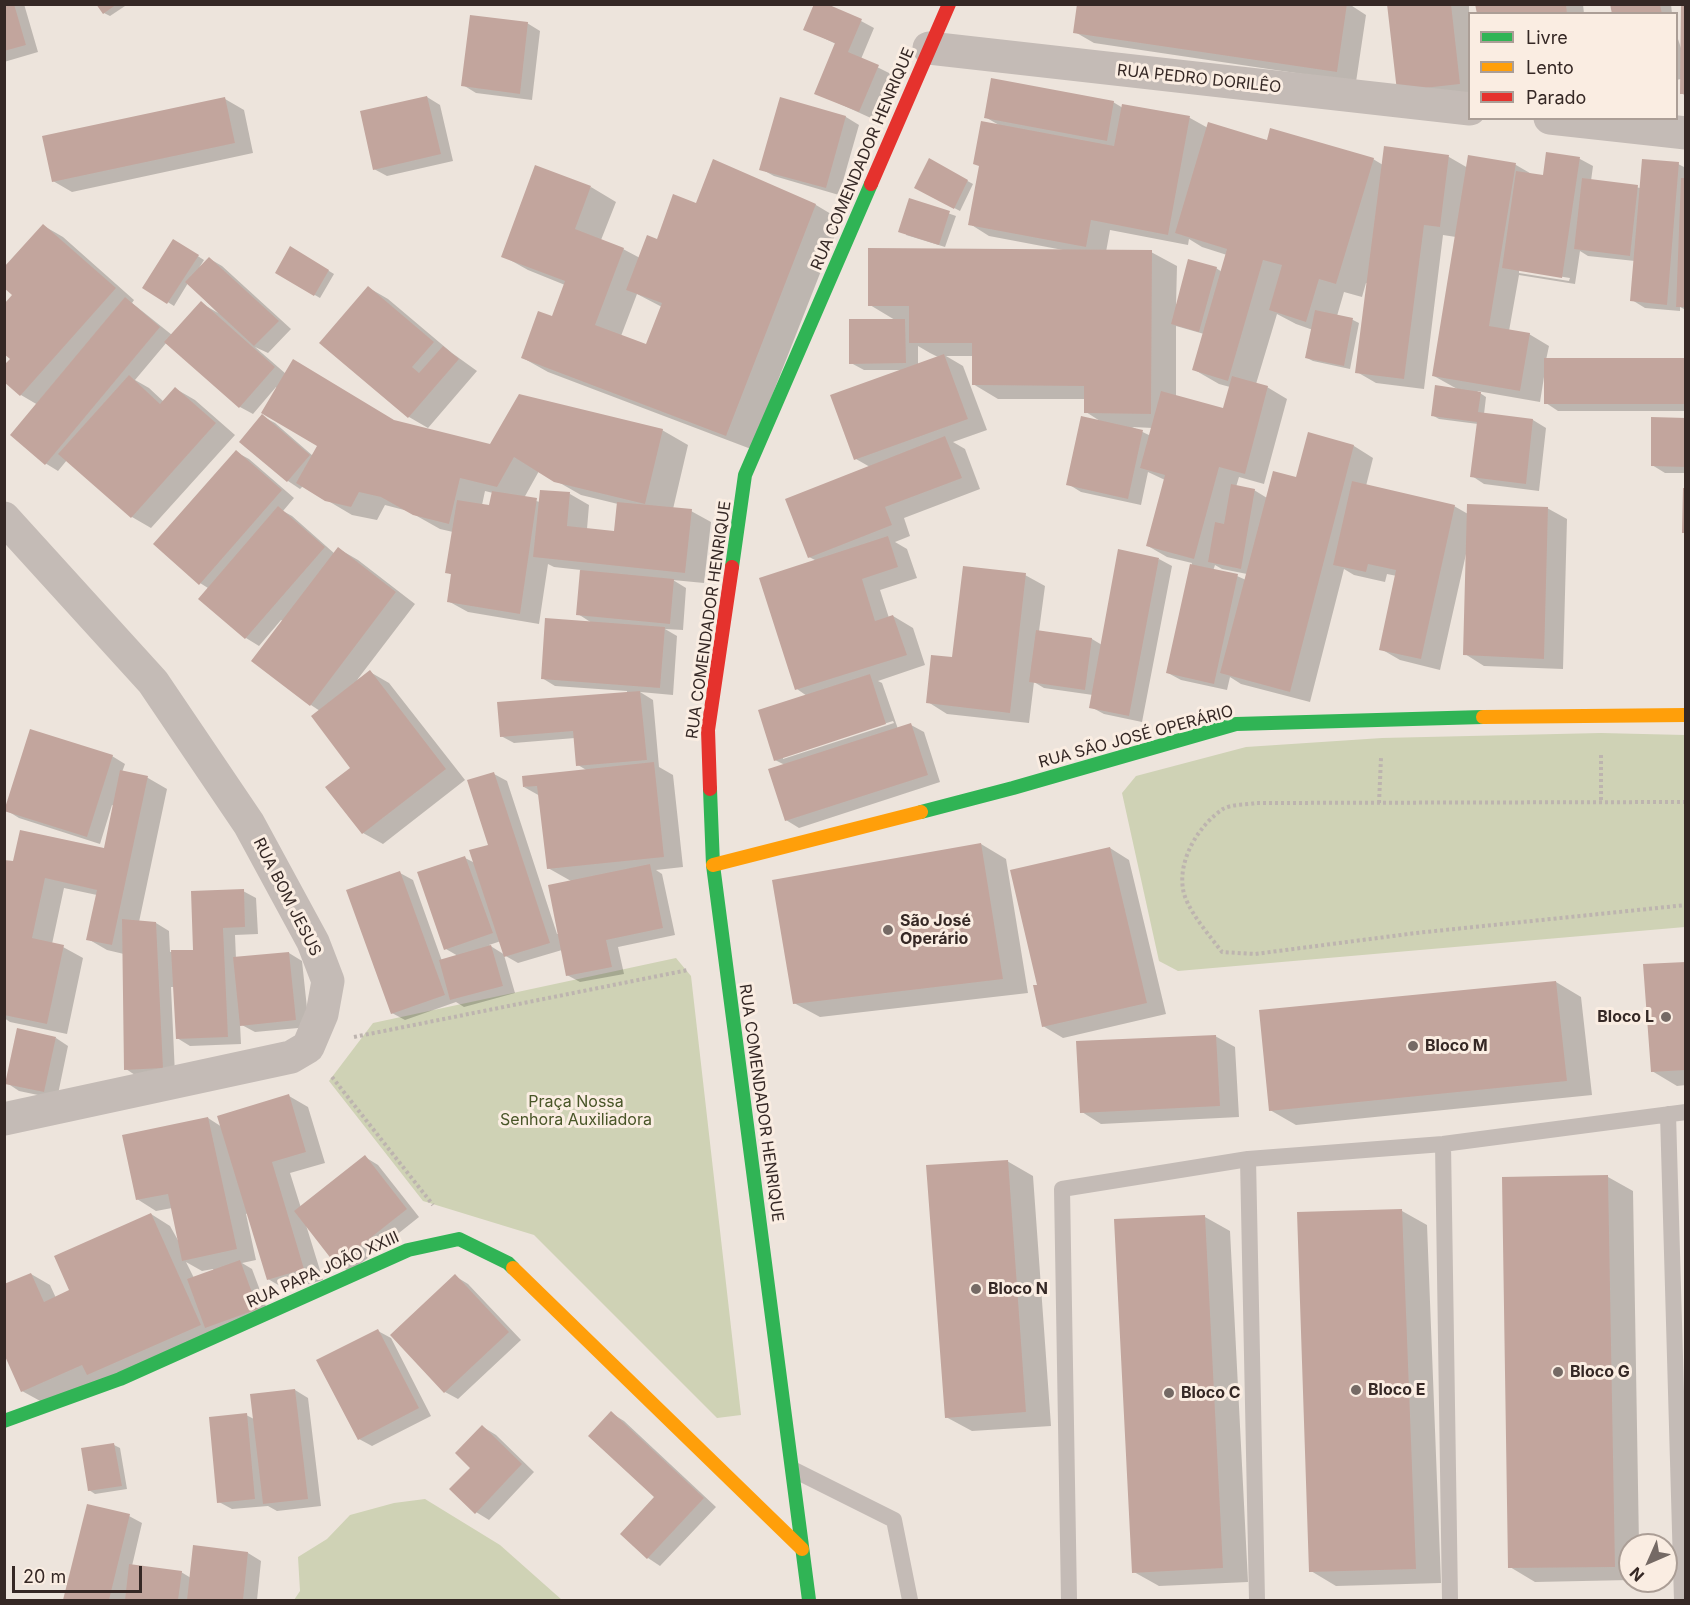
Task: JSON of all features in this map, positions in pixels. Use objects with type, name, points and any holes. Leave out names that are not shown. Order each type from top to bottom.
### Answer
[{"type":"street","name":"RUA COMENDADOR HENRIQUE","points":[[809,1600],[794,1470],[713,865],[708,730],[745,475],[949,4]]},
{"type":"street","name":"RUA PEDRO DORILÊO","points":[[929,48],[1468,109]]},
{"type":"street","points":[[1568,120],[1686,133]]},
{"type":"street","name":"RUA BOM JESUS","points":[[4,518],[153,682],[249,824],[312,942],[328,981],[322,1014],[308,1047]]},
{"type":"street","name":"RUA SÃO JOSÉ OPERÁRIO","points":[[713,865],[1013,788],[1236,724],[1478,717],[1686,715]]},
{"type":"street","points":[[4,1119],[291,1057],[308,1047]]},
{"type":"street","points":[[459,1239],[508,1263],[802,1549]]},
{"type":"street","name":"RUA PAPA JOÃO XXIII","points":[[4,1421],[120,1379],[408,1250],[459,1239]]},
{"type":"lane","points":[[1069,1600],[1062,1189],[1248,1160],[1443,1144],[1686,1112]]},
{"type":"lane","points":[[1668,1114],[1682,1600]]},
{"type":"lane","points":[[1443,1144],[1450,1600]]},
{"type":"lane","points":[[1248,1160],[1257,1600]]},
{"type":"lane","points":[[794,1470],[894,1520],[910,1600]]},
{"type":"path","points":[[1601,745],[1601,803]]},
{"type":"path","points":[[1379,802],[1382,749]]},
{"type":"path","points":[[1686,802],[1255,803],[1225,808],[1200,830],[1184,861],[1182,890],[1195,917],[1222,952],[1256,954],[1416,933],[1686,904]]},
{"type":"path","points":[[459,1239],[308,1047],[726,962]]},
{"type":"green space","points":[[1601,733],[1685,735],[1685,927],[1178,971],[1159,961],[1122,793],[1136,776],[1246,747],[1382,738]]},
{"type":"green space","name":"Praça Nossa Senhora Auxiliadora","points":[[676,958],[691,976],[741,1415],[717,1418],[534,1235],[423,1201],[329,1081],[373,1023]]},
{"type":"green space","points":[[425,1499],[500,1545],[562,1600],[294,1600],[300,1591],[298,1557],[327,1539],[350,1515],[394,1503]]},
{"type":"building","points":[[4,4],[14,4],[26,45],[4,51]]},
{"type":"building","points":[[96,4],[117,4],[103,14]]},
{"type":"building","points":[[814,4],[827,4],[862,19],[848,52],[879,65],[859,112],[814,94],[835,43],[803,30]]},
{"type":"building","points":[[1077,4],[1347,4],[1337,72],[1073,33]]},
{"type":"building","points":[[1387,4],[1451,4],[1460,84],[1397,91]]},
{"type":"building","points":[[1475,4],[1566,4],[1567,12],[1477,12]]},
{"type":"building","points":[[1610,4],[1660,4],[1662,12],[1612,12]]},
{"type":"building","points":[[1681,5],[1686,5],[1686,94],[1680,94]]},
{"type":"building","points":[[470,15],[528,22],[520,94],[461,86]]},
{"type":"building","points":[[991,78],[1114,101],[1107,141],[984,118]]},
{"type":"building","points":[[427,96],[441,154],[373,170],[360,111]]},
{"type":"building","points":[[225,97],[235,143],[52,182],[42,136]]},
{"type":"building","points":[[780,97],[846,116],[826,188],[759,170]]},
{"type":"building","points":[[1122,104],[1190,116],[1168,235],[1091,220],[1086,247],[968,225],[979,166],[973,164],[981,121],[1114,146]]},
{"type":"building","points":[[1208,122],[1267,140],[1270,128],[1374,158],[1336,284],[1319,279],[1306,322],[1269,310],[1282,265],[1263,260],[1228,381],[1192,370],[1227,249],[1175,233]]},
{"type":"building","points":[[1384,146],[1449,155],[1440,227],[1424,225],[1404,379],[1355,373]]},
{"type":"building","points":[[1546,152],[1580,157],[1562,278],[1502,268],[1516,171],[1543,175]]},
{"type":"building","points":[[1468,155],[1516,163],[1489,326],[1530,333],[1520,391],[1432,376]]},
{"type":"building","points":[[929,158],[968,180],[954,209],[914,188]]},
{"type":"building","points":[[713,159],[816,204],[726,436],[521,358],[538,311],[552,316],[565,281],[501,257],[535,165],[591,186],[575,229],[624,248],[595,325],[646,344],[662,303],[626,290],[647,235],[657,239],[673,194],[696,203]]},
{"type":"building","points":[[1642,159],[1679,162],[1667,305],[1630,301]]},
{"type":"building","points":[[1582,178],[1638,185],[1630,256],[1574,249]]},
{"type":"building","points":[[1681,178],[1686,178],[1686,307],[1676,307]]},
{"type":"building","points":[[909,198],[950,211],[939,245],[898,232]]},
{"type":"building","points":[[43,224],[116,288],[20,396],[4,382],[4,365],[10,359],[4,354],[4,304],[12,295],[4,288],[4,267]]},
{"type":"building","points":[[173,239],[199,255],[167,304],[142,288]]},
{"type":"building","points":[[290,246],[329,270],[314,296],[275,273]]},
{"type":"building","points":[[868,248],[1152,250],[1151,414],[1084,413],[1084,386],[972,385],[972,343],[909,343],[909,306],[868,306]]},
{"type":"building","points":[[209,257],[279,321],[254,346],[185,282]]},
{"type":"building","points":[[1188,259],[1217,267],[1199,332],[1171,324]]},
{"type":"building","points":[[368,286],[434,342],[412,367],[419,373],[443,346],[459,359],[408,418],[319,343]]},
{"type":"building","points":[[125,297],[160,327],[45,465],[10,435]]},
{"type":"building","points":[[201,301],[275,367],[239,408],[164,342]]},
{"type":"building","points":[[1315,310],[1353,318],[1344,366],[1305,358]]},
{"type":"building","points":[[849,319],[905,319],[906,363],[849,364]]},
{"type":"building","points":[[944,354],[968,419],[854,460],[830,395]]},
{"type":"building","points":[[1544,358],[1686,358],[1686,404],[1544,404]]},
{"type":"building","points":[[293,359],[394,420],[490,444],[519,394],[663,429],[645,504],[554,482],[514,457],[497,487],[460,478],[449,524],[413,515],[381,497],[359,492],[351,507],[325,501],[296,483],[317,446],[261,413]]},
{"type":"building","points":[[129,375],[160,404],[175,387],[216,423],[131,518],[58,454]]},
{"type":"building","points":[[1232,376],[1268,386],[1245,474],[1219,467],[1194,559],[1146,546],[1165,475],[1140,468],[1161,391],[1223,408]]},
{"type":"building","points":[[1435,385],[1481,392],[1478,412],[1533,419],[1526,484],[1470,477],[1477,422],[1431,416]]},
{"type":"building","points":[[262,414],[310,455],[287,482],[239,442]]},
{"type":"building","points":[[1081,416],[1143,430],[1128,499],[1066,485]]},
{"type":"building","points":[[1651,417],[1686,418],[1686,467],[1651,466]]},
{"type":"building","points":[[1308,432],[1354,445],[1290,692],[1220,673],[1273,471],[1296,477]]},
{"type":"building","points":[[945,436],[962,478],[885,507],[892,525],[808,558],[785,499]]},
{"type":"building","points":[[236,450],[282,490],[199,585],[153,544]]},
{"type":"building","points":[[1352,481],[1455,505],[1421,659],[1379,650],[1396,570],[1368,564],[1366,572],[1333,565]]},
{"type":"building","points":[[1231,484],[1255,489],[1241,569],[1208,562],[1215,522],[1224,524]]},
{"type":"building","points":[[1683,488],[1686,488],[1686,533],[1682,533]]},
{"type":"building","points":[[540,490],[570,492],[567,526],[614,531],[617,502],[692,509],[685,573],[533,557]]},
{"type":"building","points":[[492,491],[537,498],[520,614],[447,602],[451,574],[445,573],[457,500],[489,505]]},
{"type":"building","points":[[1467,504],[1548,507],[1544,659],[1463,655]]},
{"type":"building","points":[[278,506],[325,547],[245,639],[198,599]]},
{"type":"building","points":[[888,536],[898,567],[862,579],[875,621],[893,615],[907,655],[795,690],[759,578]]},
{"type":"building","points":[[338,547],[396,592],[310,706],[251,661]]},
{"type":"building","points":[[1118,549],[1159,558],[1129,716],[1089,708]]},
{"type":"building","points":[[1190,564],[1238,574],[1214,684],[1166,673]]},
{"type":"building","points":[[963,566],[1026,573],[1010,713],[926,703],[931,655],[952,657]]},
{"type":"building","points":[[580,570],[674,579],[670,624],[576,615]]},
{"type":"building","points":[[545,618],[665,627],[660,688],[541,679]]},
{"type":"building","points":[[1036,630],[1092,638],[1085,690],[1029,682]]},
{"type":"building","points":[[370,670],[446,769],[362,834],[325,787],[350,768],[311,716]]},
{"type":"building","points":[[870,674],[886,724],[774,761],[758,710]]},
{"type":"building","points":[[640,691],[647,760],[576,766],[573,731],[500,737],[497,702]]},
{"type":"building","points":[[911,723],[928,775],[785,821],[768,769]]},
{"type":"building","points":[[30,729],[113,755],[87,837],[4,811]]},
{"type":"building","points":[[654,762],[664,857],[547,869],[537,786],[523,787],[522,776]]},
{"type":"building","points":[[120,770],[148,776],[112,945],[86,940],[97,890],[45,878],[32,938],[64,945],[47,1024],[4,1015],[4,860],[13,861],[20,830],[104,848]]},
{"type":"building","points":[[494,772],[550,943],[504,957],[469,850],[488,845],[467,780]]},
{"type":"building","name":"São José Operário","points":[[981,843],[1003,979],[793,1004],[772,880]]},
{"type":"building","points":[[1110,847],[1147,1003],[1042,1027],[1033,985],[1037,985],[1010,870]]},
{"type":"building","points":[[465,856],[493,933],[444,950],[417,872]]},
{"type":"building","points":[[650,864],[663,928],[606,940],[612,967],[566,976],[548,885]]},
{"type":"building","points":[[400,871],[445,995],[391,1014],[346,890]]},
{"type":"building","points":[[244,889],[245,927],[223,928],[228,1037],[176,1039],[171,950],[193,950],[191,891]]},
{"type":"building","points":[[122,919],[156,922],[163,1068],[124,1070]]},
{"type":"building","points":[[491,945],[503,986],[450,1000],[439,960]]},
{"type":"building","points":[[289,952],[296,1020],[240,1026],[233,957]]},
{"type":"building","name":"Bloco L","points":[[1686,962],[1686,1070],[1651,1072],[1643,964]]},
{"type":"building","name":"Bloco M","points":[[1556,981],[1567,1081],[1269,1111],[1259,1010]]},
{"type":"building","points":[[17,1028],[56,1037],[44,1092],[5,1084]]},
{"type":"building","points":[[1216,1035],[1220,1106],[1080,1113],[1076,1041]]},
{"type":"building","points":[[289,1094],[306,1152],[272,1162],[304,1269],[267,1280],[217,1116]]},
{"type":"building","points":[[208,1117],[237,1249],[182,1261],[168,1194],[136,1200],[122,1135]]},
{"type":"building","points":[[365,1155],[407,1209],[336,1265],[294,1211]]},
{"type":"building","name":"Bloco N","points":[[1008,1160],[1026,1412],[945,1418],[926,1165]]},
{"type":"building","name":"Bloco G","points":[[1608,1175],[1615,1567],[1508,1568],[1502,1177]]},
{"type":"building","name":"Bloco E","points":[[1402,1209],[1416,1569],[1309,1572],[1297,1212]]},
{"type":"building","points":[[151,1213],[201,1325],[87,1375],[82,1365],[21,1392],[4,1354],[4,1284],[31,1273],[44,1302],[69,1290],[54,1256]]},
{"type":"building","name":"Bloco C","points":[[1205,1215],[1223,1568],[1132,1573],[1114,1219]]},
{"type":"building","points":[[240,1260],[258,1309],[205,1328],[187,1279]]},
{"type":"building","points":[[455,1274],[509,1332],[444,1393],[390,1335]]},
{"type":"building","points":[[378,1329],[419,1408],[358,1440],[316,1360]]},
{"type":"building","points":[[295,1389],[308,1499],[263,1504],[250,1394]]},
{"type":"building","points":[[611,1411],[704,1498],[647,1559],[620,1534],[654,1497],[588,1436]]},
{"type":"building","points":[[247,1413],[255,1499],[217,1503],[209,1417]]},
{"type":"building","points":[[482,1425],[522,1464],[475,1514],[449,1489],[470,1468],[455,1453]]},
{"type":"building","points":[[114,1443],[122,1486],[88,1491],[81,1448]]},
{"type":"building","points":[[87,1504],[130,1514],[109,1600],[63,1600]]},
{"type":"building","points":[[193,1545],[248,1552],[243,1600],[187,1600]]},
{"type":"building","points":[[129,1564],[182,1571],[178,1600],[125,1600]]},
{"type":"traffic: fast","points":[[732,567],[745,475],[871,184]]},
{"type":"traffic: fast","points":[[921,812],[1236,724],[1483,717]]},
{"type":"traffic: fast","points":[[710,789],[713,865],[809,1600]]},
{"type":"traffic: fast","points":[[4,1421],[120,1379],[408,1250],[459,1239],[508,1263],[513,1268]]},
{"type":"traffic: slow","points":[[1483,717],[1686,715]]},
{"type":"traffic: slow","points":[[713,865],[921,812]]},
{"type":"traffic: slow","points":[[513,1268],[802,1549]]},
{"type":"traffic: jam","points":[[871,184],[949,4]]},
{"type":"traffic: jam","points":[[710,789],[708,730],[732,567]]},
{"type":"place","name":"São José Operário","points":[[888,930]]},
{"type":"place","name":"Bloco L","points":[[1666,1017]]},
{"type":"place","name":"Bloco M","points":[[1413,1046]]},
{"type":"place","name":"Bloco N","points":[[976,1289]]},
{"type":"place","name":"Bloco G","points":[[1558,1372]]},
{"type":"place","name":"Bloco E","points":[[1356,1390]]},
{"type":"place","name":"Bloco C","points":[[1169,1393]]}]
